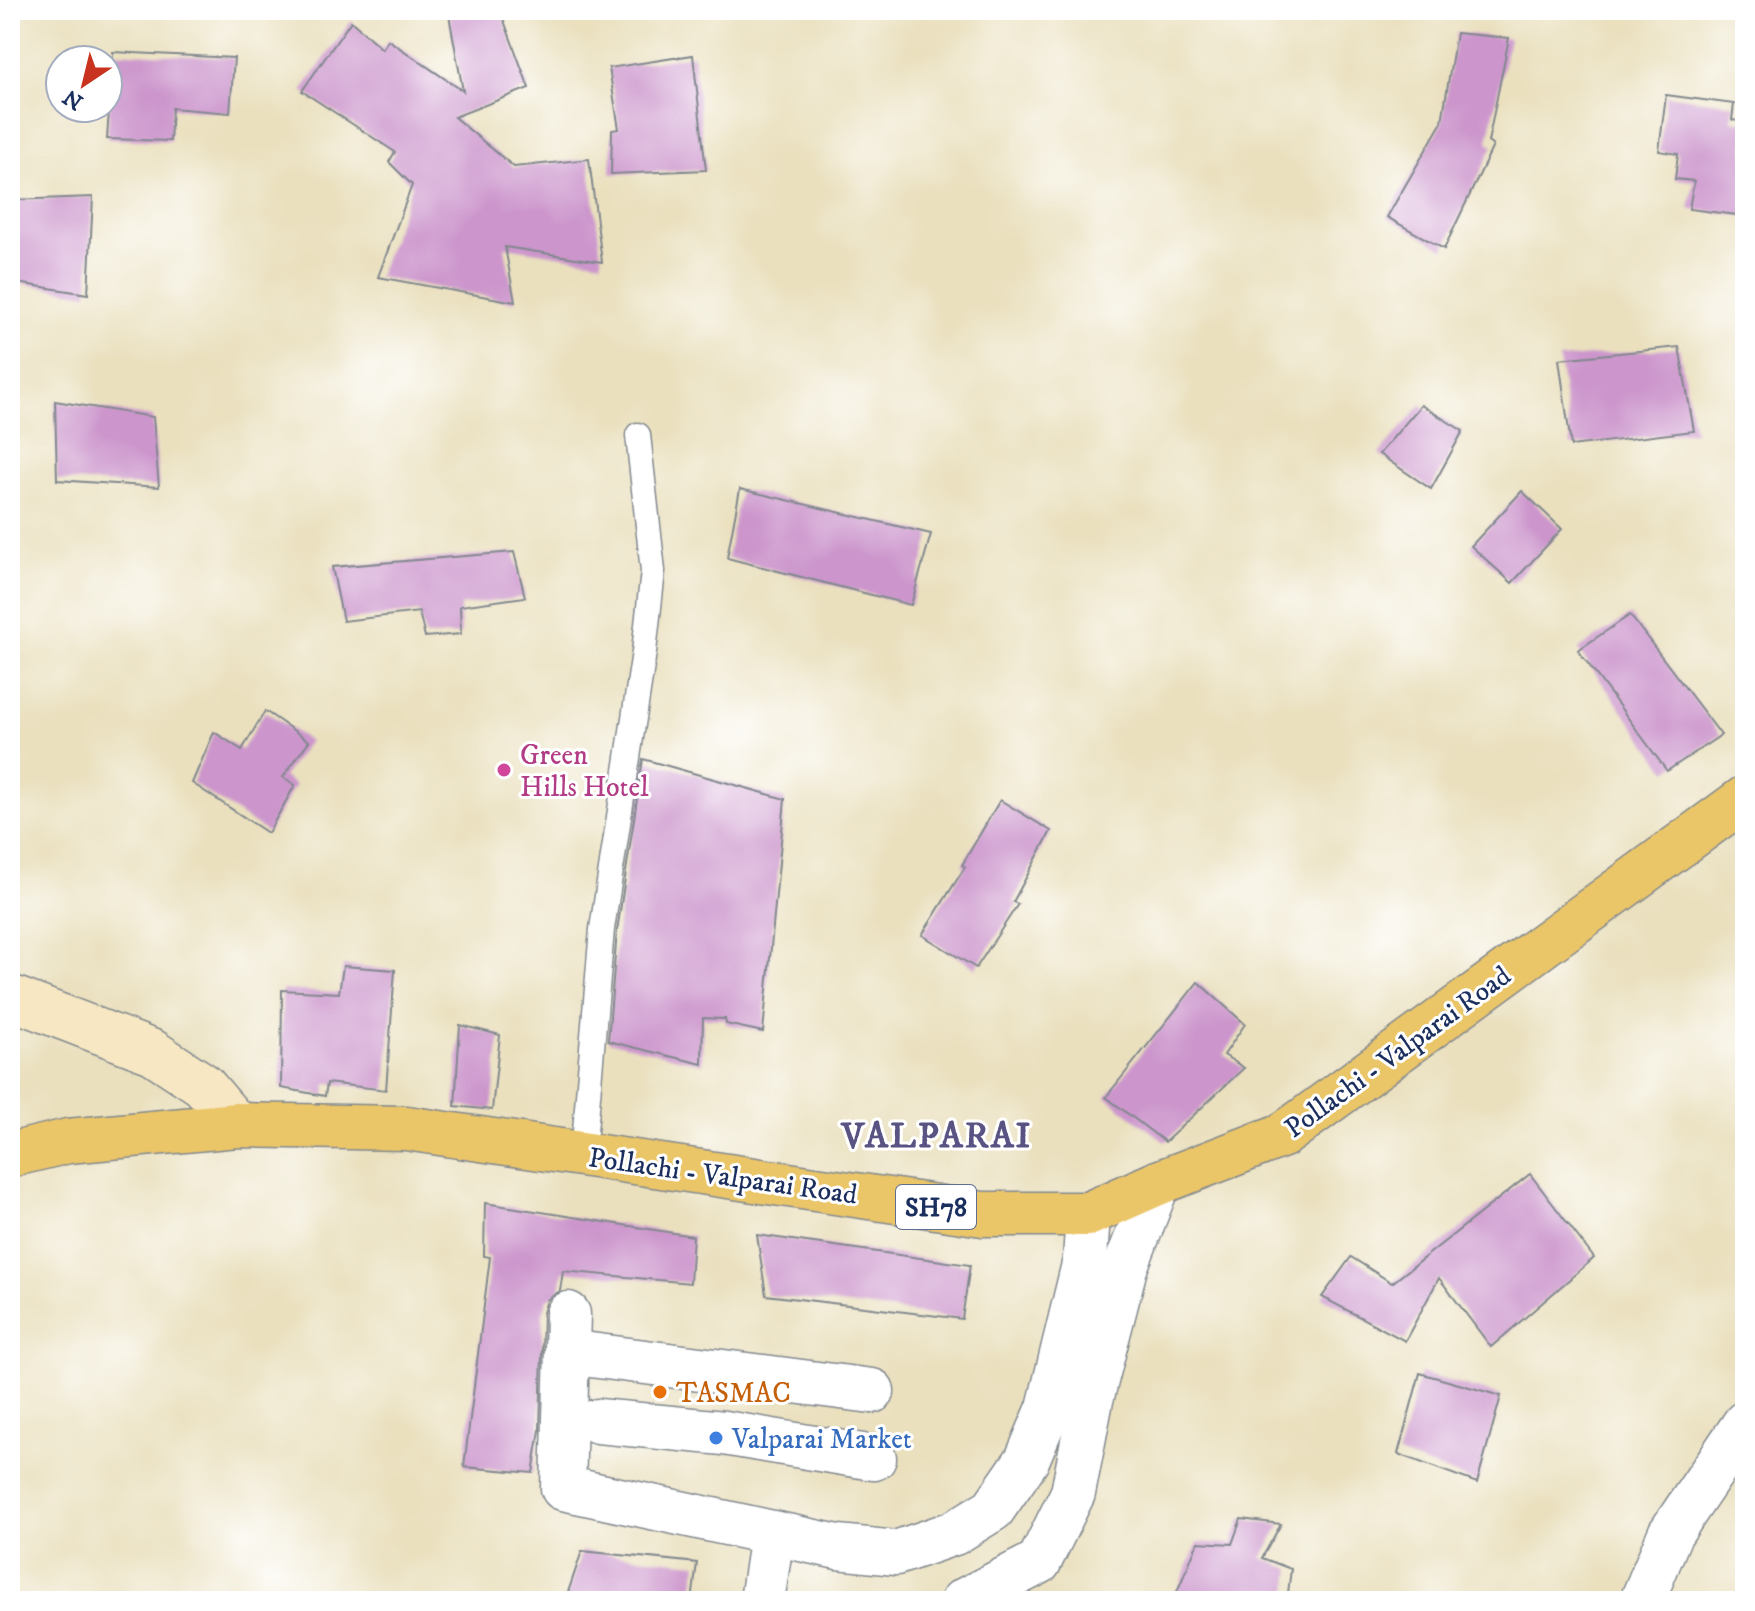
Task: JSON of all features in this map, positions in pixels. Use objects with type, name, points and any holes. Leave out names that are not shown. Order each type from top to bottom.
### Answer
[{"type":"main road","name":"Pollachi - Valparai Road","points":[[10,1155],[68,1141],[237,1125],[406,1128],[983,1214],[1088,1214],[1158,1183],[1283,1135],[1745,798]]},
{"type":"street","points":[[10,997],[153,1052],[203,1085],[237,1125]]},
{"type":"street","points":[[963,1601],[1039,1562],[1073,1493],[1091,1400],[1125,1268],[1158,1183]]},
{"type":"street","points":[[872,1391],[567,1352],[563,1488],[838,1547],[896,1553],[954,1533],[993,1509],[1027,1460],[1049,1408],[1085,1260],[1088,1214]]},
{"type":"street","points":[[598,1421],[724,1433],[874,1458]]},
{"type":"street","points":[[1642,1601],[1670,1534],[1745,1423]]},
{"type":"street","points":[[762,1601],[772,1534]]},
{"type":"lane","points":[[583,1155],[602,929],[644,652],[653,571],[638,435]]},
{"type":"building","points":[[448,10],[500,10],[529,88],[454,117],[514,167],[589,159],[602,262],[505,247],[515,302],[378,277],[412,185],[389,162],[395,152],[302,91],[351,21],[382,49],[388,40],[463,91]]},
{"type":"building","points":[[1456,33],[1509,38],[1488,142],[1493,146],[1444,249],[1387,217],[1442,122]]},
{"type":"building","points":[[124,53],[234,58],[230,113],[172,108],[170,141],[107,139],[108,124],[124,124]]},
{"type":"building","points":[[693,55],[706,170],[611,174],[612,130],[619,129],[609,68]]},
{"type":"building","points":[[1666,95],[1734,104],[1732,120],[1745,122],[1745,216],[1689,209],[1694,181],[1675,179],[1678,154],[1659,151]]},
{"type":"building","points":[[93,197],[88,294],[10,282],[10,200]]},
{"type":"building","points":[[1679,347],[1694,431],[1571,446],[1559,359]]},
{"type":"building","points":[[55,401],[153,417],[159,487],[57,480]]},
{"type":"building","points":[[1421,405],[1463,431],[1431,489],[1379,454]]},
{"type":"building","points":[[740,489],[931,534],[911,605],[727,558]]},
{"type":"building","points":[[1522,491],[1562,529],[1512,583],[1471,546]]},
{"type":"building","points":[[514,552],[525,597],[460,606],[461,634],[425,637],[419,612],[343,621],[332,567]]},
{"type":"building","points":[[1630,615],[1721,735],[1667,771],[1578,650]]},
{"type":"building","points":[[265,711],[309,741],[283,777],[295,785],[268,833],[192,783],[214,732],[242,750]]},
{"type":"building","points":[[643,759],[785,799],[763,1032],[726,1024],[725,1019],[703,1018],[702,1064],[608,1041],[617,931]]},
{"type":"building","points":[[1000,800],[1051,831],[1013,902],[1018,904],[976,968],[922,935],[965,867],[962,865]]},
{"type":"building","points":[[343,966],[395,970],[386,1090],[327,1083],[325,1096],[281,1088],[282,990],[339,993]]},
{"type":"building","points":[[1198,982],[1245,1024],[1224,1055],[1244,1068],[1165,1142],[1106,1097]]},
{"type":"building","points":[[460,1025],[500,1035],[492,1110],[455,1106]]},
{"type":"building","points":[[1530,1174],[1594,1258],[1491,1347],[1439,1278],[1405,1341],[1322,1297],[1351,1257],[1392,1283]]},
{"type":"building","points":[[485,1203],[693,1236],[690,1283],[563,1271],[560,1291],[547,1300],[543,1313],[540,1430],[533,1473],[464,1467],[490,1257],[484,1256]]},
{"type":"building","points":[[757,1235],[970,1265],[962,1319],[766,1295]]},
{"type":"building","points":[[1420,1373],[1501,1396],[1477,1483],[1398,1454]]},
{"type":"building","points":[[1241,1519],[1281,1524],[1262,1558],[1291,1569],[1287,1601],[1173,1601],[1198,1542],[1232,1544]]},
{"type":"building","points":[[582,1551],[697,1563],[692,1601],[565,1601]]},
{"type":"place","name":"Green Hills Hotel","points":[[504,770]]},
{"type":"place","name":"TASMAC","points":[[660,1392]]},
{"type":"place","name":"Valparai Market","points":[[716,1438]]},
{"type":"district","name":"VALPARAI","points":[[937,1134]]}]
